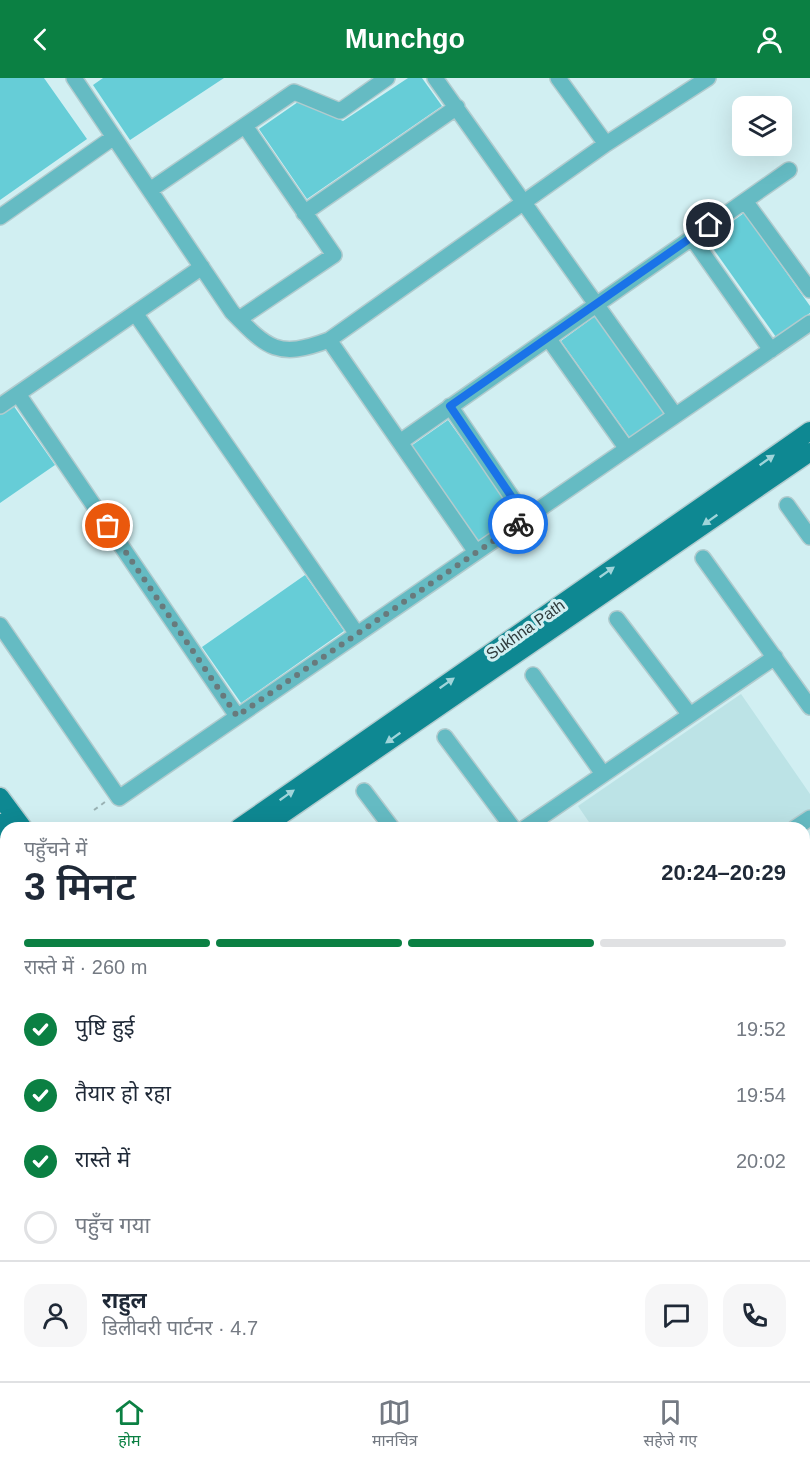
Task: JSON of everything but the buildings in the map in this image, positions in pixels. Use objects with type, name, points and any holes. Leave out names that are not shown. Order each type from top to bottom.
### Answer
[{"type":"main road","name":"Sukhna Path","points":[[248,822],[810,431]]},
{"type":"main road","name":"Sukhna Path","points":[[271,822],[810,452]]},
{"type":"main road","points":[[0,797],[19,822]]},
{"type":"street","points":[[74,78],[239,319],[255,337],[274,347],[288,350],[310,347],[329,340],[606,144],[708,78]]},
{"type":"street","points":[[150,190],[294,92],[340,111],[387,78]]},
{"type":"street","points":[[435,78],[675,415]]},
{"type":"street","points":[[558,78],[606,144]]},
{"type":"street","points":[[678,78],[687,92]]},
{"type":"street","points":[[304,213],[457,108]]},
{"type":"street","points":[[239,319],[334,255],[245,126]]},
{"type":"street","points":[[0,217],[114,137]]},
{"type":"street","points":[[400,441],[789,170]]},
{"type":"street","points":[[745,201],[810,290]]},
{"type":"street","points":[[692,238],[771,350]]},
{"type":"street","points":[[0,406],[202,267]]},
{"type":"street","points":[[135,314],[357,634]]},
{"type":"street","points":[[0,625],[119,798],[810,323]]},
{"type":"street","points":[[548,338],[627,449]]},
{"type":"street","points":[[329,340],[476,552]]},
{"type":"street","points":[[18,393],[237,716]]},
{"type":"street","points":[[450,406],[526,518]]},
{"type":"street","points":[[787,505],[810,537]]},
{"type":"street","points":[[703,558],[810,707]]},
{"type":"street","points":[[617,618],[690,715]]},
{"type":"street","points":[[534,822],[775,657]]},
{"type":"street","points":[[532,675],[603,774]]},
{"type":"street","points":[[445,737],[509,822]]},
{"type":"street","points":[[364,791],[387,822]]},
{"type":"shaded area","points":[[0,78],[44,78],[87,139],[0,200]]},
{"type":"shaded area","points":[[103,78],[224,78],[130,140],[93,85]]},
{"type":"shaded area","points":[[408,78],[422,78],[442,106],[307,199],[259,129],[298,102],[343,121]]},
{"type":"shaded area","points":[[744,213],[810,306],[810,313],[776,337],[707,240]]},
{"type":"shaded area","points":[[598,314],[668,411],[630,438],[561,341]]},
{"type":"shaded area","points":[[13,405],[55,465],[0,503],[0,414]]},
{"type":"shaded area","points":[[448,420],[517,517],[480,543],[411,446]]},
{"type":"shaded area","points":[[305,575],[344,631],[241,703],[202,647]]},
{"type":"shaded area","points":[[741,694],[810,794],[810,809],[791,822],[589,822],[578,806]]},
{"type":"way so far","points":[[108,526],[237,716],[518,524]]},
{"type":"route","points":[[518,524],[526,518],[450,406],[709,225]]}]
